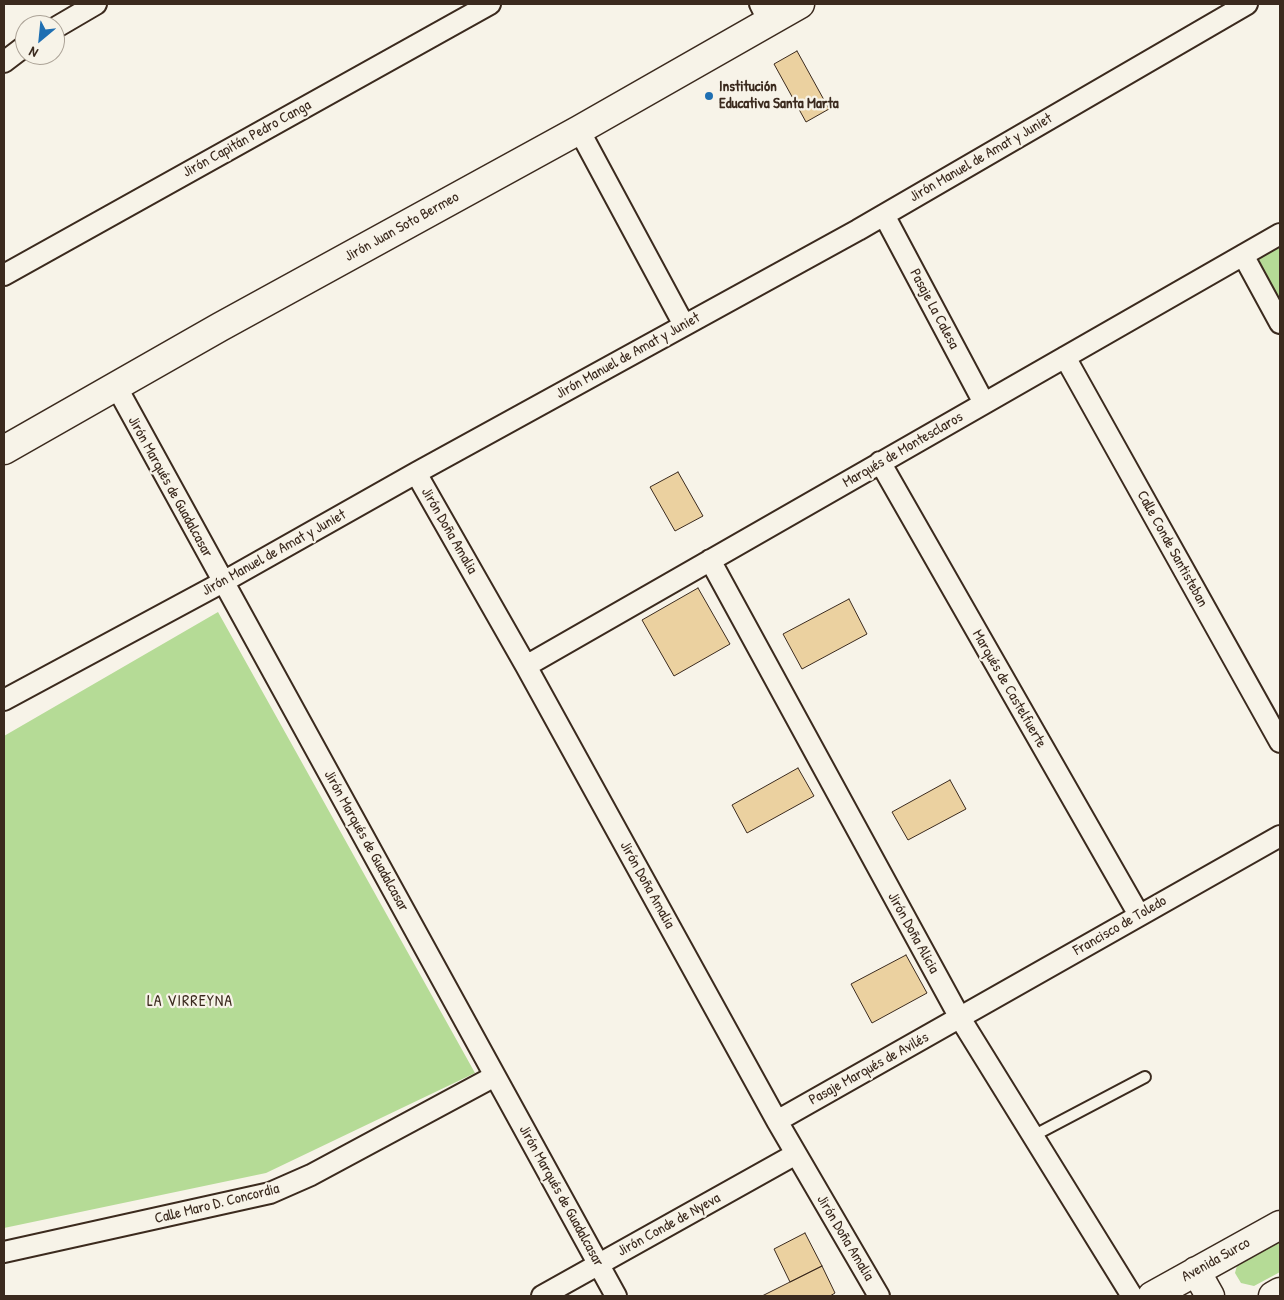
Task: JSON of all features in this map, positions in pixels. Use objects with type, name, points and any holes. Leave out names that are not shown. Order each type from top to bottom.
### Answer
[{"type":"street","points":[[65,22],[96,4]]},
{"type":"street","name":"Jirón Capitán Pedro Canga","points":[[4,275],[490,4]]},
{"type":"street","name":"Jirón Juan Soto Bermeo","points":[[4,450],[579,130],[764,12],[800,4]]},
{"type":"street","name":"Jirón Manuel de Amat y Juniet","points":[[4,700],[222,582],[416,472],[884,215],[1247,4]]},
{"type":"street","points":[[4,62],[15,54]]},
{"type":"street","points":[[579,130],[684,325]]},
{"type":"street","name":"Pasaje La Calesa","points":[[884,215],[984,403]]},
{"type":"street","name":"Marqués de Montesclaros","points":[[526,666],[1280,234]]},
{"type":"street","points":[[1244,255],[1280,323]]},
{"type":"street","name":"Calle Conde Santisteban","points":[[1064,357],[1280,742]]},
{"type":"street","name":"Jirón Marqués de Guadalcasar","points":[[116,386],[616,1296]]},
{"type":"street","name":"Marqués de Castelfuerte","points":[[880,462],[1138,915]]},
{"type":"street","name":"Jirón Doña Amalia","points":[[416,472],[526,666],[777,1121],[879,1296]]},
{"type":"street","name":"Jirón Doña Alicia","points":[[710,560],[960,1018],[1132,1296]]},
{"type":"street","name":"Francisco de Toledo","points":[[960,1018],[1138,915],[1280,836]]},
{"type":"street","name":"Pasaje Marqués de Avilés","points":[[777,1121],[960,1018]]},
{"type":"street","name":"Calle Maro D. Concordia","points":[[4,1252],[270,1193],[304,1179],[495,1076]]},
{"type":"street","name":"Jirón Conde de Nyeva","points":[[542,1296],[796,1154]]},
{"type":"street","name":"Avenida Surco","points":[[1152,1296],[1280,1225]]},
{"type":"street","points":[[1196,1270],[1210,1296]]},
{"type":"street","points":[[1274,1296],[1280,1292]]},
{"type":"lane","points":[[1033,1136],[1145,1077]]},
{"type":"green space","points":[[1280,243],[1280,300],[1257,256]]},
{"type":"green space","points":[[218,612],[475,1073],[266,1173],[4,1228],[4,736]]},
{"type":"green space","points":[[1280,1236],[1280,1272],[1254,1286],[1241,1283],[1235,1273],[1239,1258]]},
{"type":"building","points":[[797,51],[829,109],[806,122],[774,64]]},
{"type":"building","points":[[678,472],[703,516],[675,531],[650,487]]},
{"type":"building","points":[[698,588],[730,644],[674,676],[642,620]]},
{"type":"building","points":[[849,599],[867,634],[802,669],[783,634]]},
{"type":"building","points":[[798,768],[814,796],[747,833],[732,805]]},
{"type":"building","points":[[950,780],[966,809],[908,840],[892,812]]},
{"type":"building","points":[[906,955],[927,993],[872,1023],[851,984]]},
{"type":"building","points":[[805,1233],[822,1266],[790,1282],[774,1249]]},
{"type":"building","points":[[822,1266],[835,1293],[830,1296],[762,1296]]},
{"type":"place","name":"Institución Educativa Santa Marta","points":[[709,96]]},
{"type":"district","name":"LA VIRREYNA","points":[[190,1002]]}]
